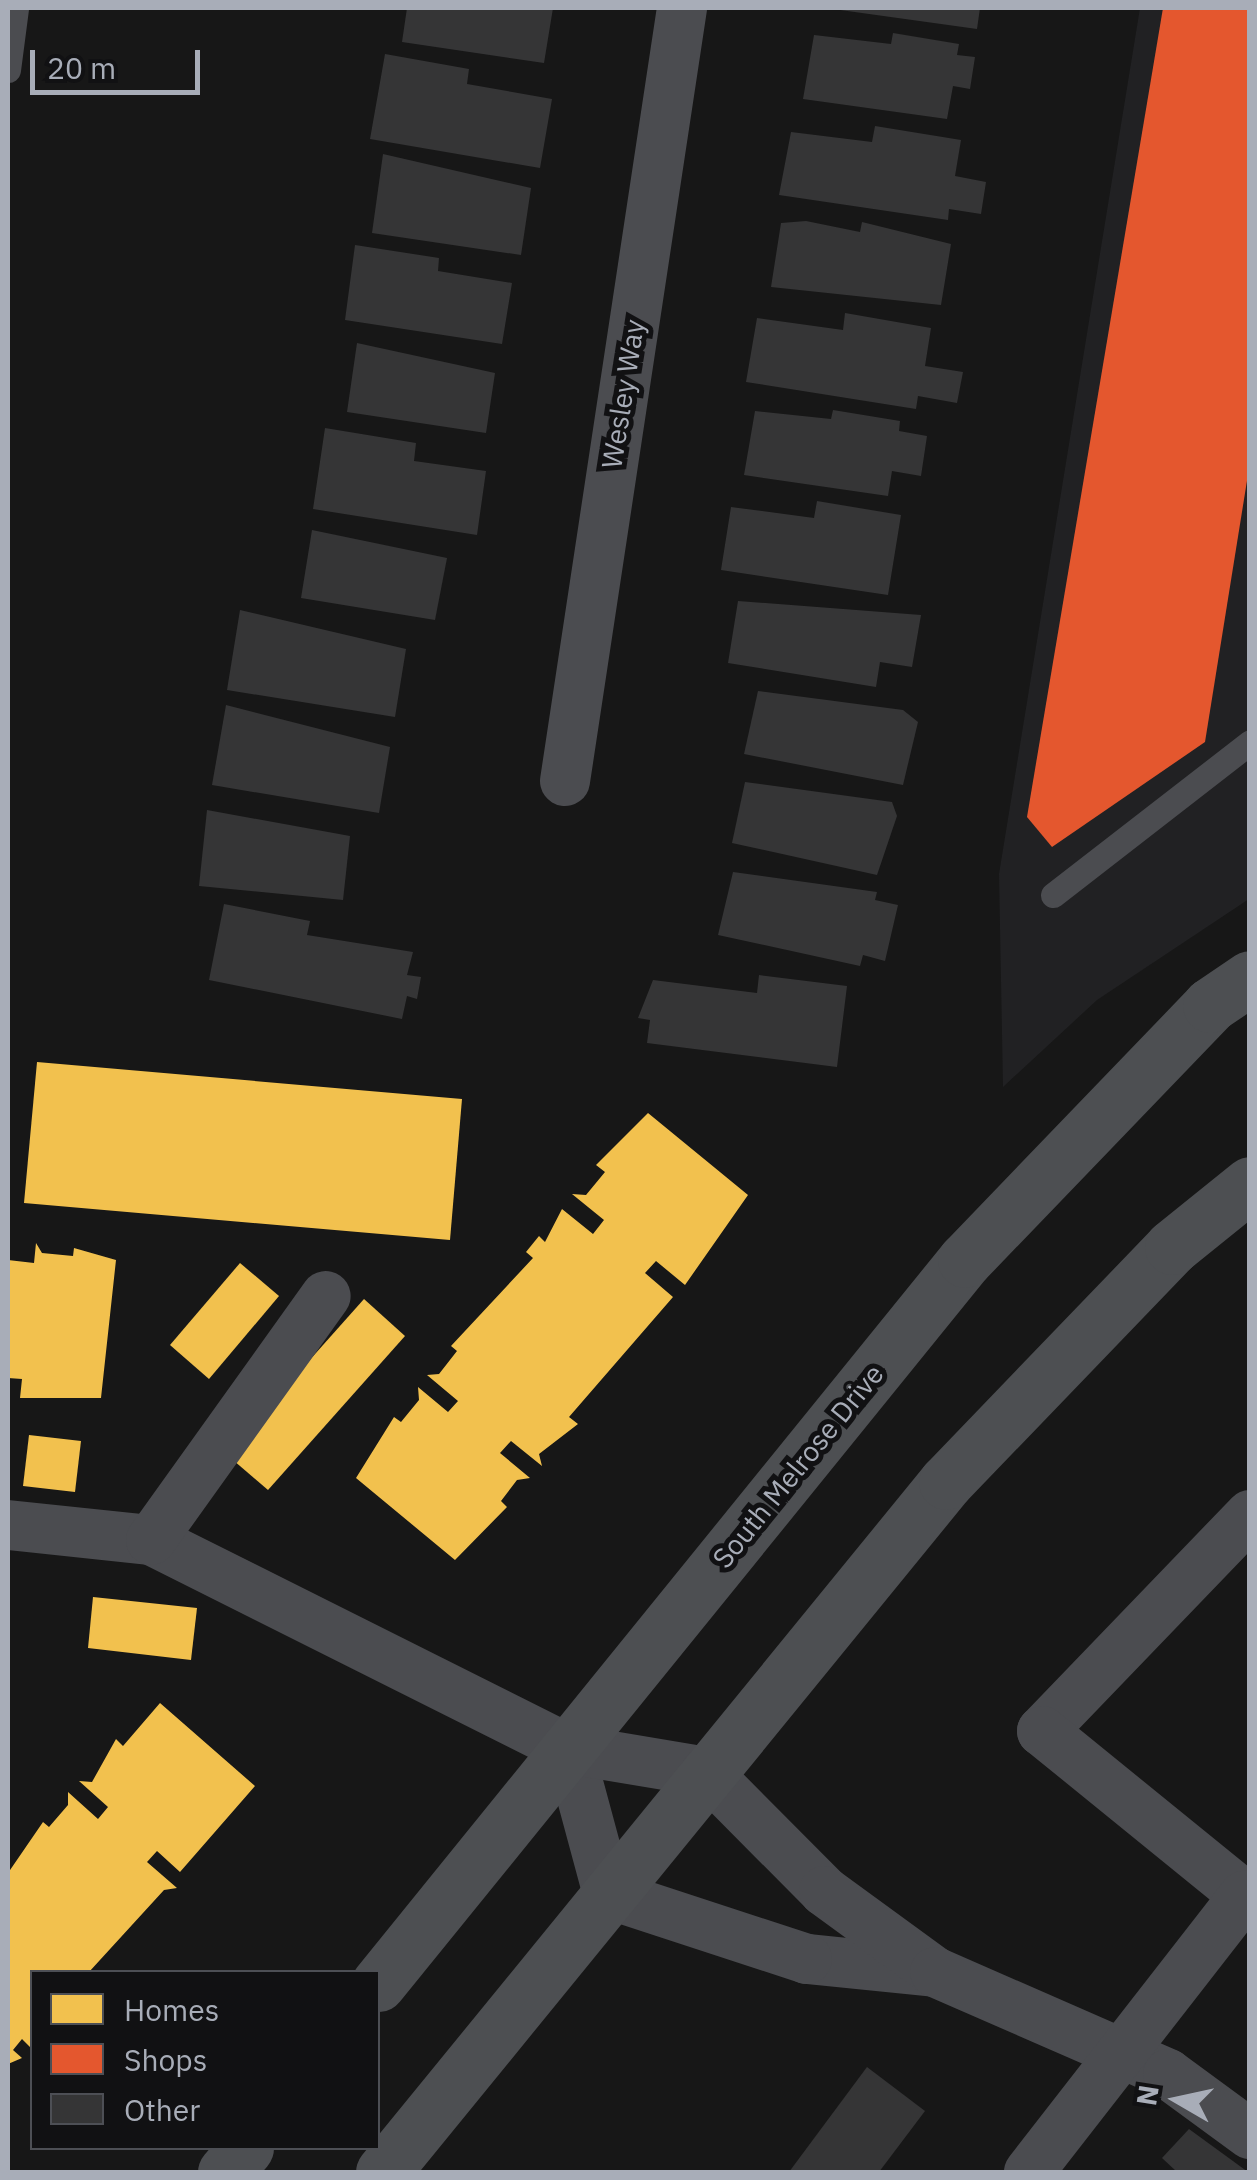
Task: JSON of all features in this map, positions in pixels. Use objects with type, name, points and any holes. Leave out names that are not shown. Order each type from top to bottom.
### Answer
[{"type":"main road","name":"South Melrose Drive","points":[[380,1982],[966,1260],[1210,1005],[1250,978]]},
{"type":"main road","points":[[383,2172],[946,1482],[1172,1247],[1250,1184]]},
{"type":"main road","points":[[225,2172],[244,2150]]},
{"type":"street","name":"Wesley Way","points":[[564,781],[682,8]]},
{"type":"street","points":[[151,1540],[326,1296]]},
{"type":"street","points":[[1029,2172],[1247,1898],[1042,1731],[1250,1516]]},
{"type":"street","points":[[8,1525],[151,1540],[569,1749],[706,1772],[824,1891],[936,1972],[1123,2052],[1250,2134]]},
{"type":"street","points":[[569,1749],[608,1894],[807,1960],[936,1972]]},
{"type":"lane","points":[[8,70],[16,8]]},
{"type":"lane","points":[[1053,895],[1250,742]]},
{"type":"shaded area","points":[[1140,8],[1249,8],[1249,899],[1097,1000],[1003,1087],[999,874]]},
{"type":"building: Homes","points":[[37,1062],[462,1099],[450,1240],[24,1203]]},
{"type":"building: Homes","points":[[648,1113],[748,1195],[685,1285],[656,1261],[645,1273],[673,1297],[569,1417],[578,1424],[539,1454],[542,1466],[511,1441],[500,1453],[530,1478],[517,1480],[501,1501],[507,1507],[455,1560],[356,1478],[394,1417],[401,1422],[419,1400],[418,1387],[448,1412],[458,1401],[427,1375],[439,1374],[457,1351],[451,1346],[533,1258],[526,1252],[539,1236],[545,1242],[562,1209],[593,1234],[604,1220],[572,1194],[586,1195],[605,1172],[596,1165]]},
{"type":"building: Homes","points":[[36,1243],[42,1253],[73,1256],[74,1248],[116,1260],[101,1398],[20,1398],[22,1379],[8,1378],[8,1260],[34,1263]]},
{"type":"building: Homes","points":[[240,1263],[279,1296],[209,1379],[170,1345]]},
{"type":"building: Homes","points":[[364,1299],[405,1336],[268,1490],[226,1454]]},
{"type":"building: Homes","points":[[29,1435],[81,1441],[75,1492],[23,1486]]},
{"type":"building: Homes","points":[[93,1597],[197,1608],[191,1660],[88,1648]]},
{"type":"building: Homes","points":[[160,1703],[255,1786],[180,1872],[157,1851],[147,1862],[177,1888],[164,1890],[91,1970],[30,1970],[30,2047],[22,2039],[13,2050],[22,2058],[8,2064],[8,1873],[43,1822],[49,1827],[68,1805],[68,1792],[98,1819],[108,1807],[79,1781],[92,1782],[116,1739],[123,1746]]},
{"type":"building: Shops","points":[[1163,8],[1250,8],[1250,462],[1205,742],[1052,847],[1027,817]]},
{"type":"building: Other","points":[[407,8],[553,8],[544,63],[402,42]]},
{"type":"building: Other","points":[[826,8],[980,8],[977,29]]},
{"type":"building: Other","points":[[893,33],[959,44],[957,55],[975,57],[970,89],[953,86],[947,119],[803,99],[814,35],[891,44]]},
{"type":"building: Other","points":[[385,54],[469,69],[467,84],[552,99],[540,168],[370,139]]},
{"type":"building: Other","points":[[875,126],[961,140],[955,176],[986,182],[981,214],[949,209],[948,220],[779,195],[791,132],[872,142]]},
{"type":"building: Other","points":[[383,154],[531,188],[521,255],[372,233]]},
{"type":"building: Other","points":[[806,221],[860,232],[862,222],[951,244],[941,305],[771,287],[781,223]]},
{"type":"building: Other","points":[[355,245],[439,258],[438,271],[512,283],[502,344],[345,320]]},
{"type":"building: Other","points":[[845,313],[931,328],[925,366],[963,372],[957,403],[918,396],[916,409],[746,382],[757,318],[843,330]]},
{"type":"building: Other","points":[[357,343],[495,373],[486,433],[347,412]]},
{"type":"building: Other","points":[[833,410],[900,421],[899,431],[927,436],[921,476],[892,471],[888,496],[744,475],[755,411],[831,419]]},
{"type":"building: Other","points":[[325,428],[416,443],[414,461],[486,471],[477,535],[313,509]]},
{"type":"building: Other","points":[[817,501],[901,515],[888,595],[721,570],[731,507],[814,518]]},
{"type":"building: Other","points":[[312,530],[447,558],[435,620],[301,598]]},
{"type":"building: Other","points":[[738,601],[921,615],[912,667],[880,662],[876,687],[728,663]]},
{"type":"building: Other","points":[[240,610],[406,649],[395,717],[227,690]]},
{"type":"building: Other","points":[[758,691],[903,710],[918,722],[903,785],[744,754]]},
{"type":"building: Other","points":[[226,705],[390,747],[379,813],[212,785]]},
{"type":"building: Other","points":[[745,782],[892,802],[897,816],[877,875],[732,843]]},
{"type":"building: Other","points":[[207,810],[350,836],[343,900],[199,886]]},
{"type":"building: Other","points":[[733,872],[877,892],[875,900],[898,905],[885,961],[863,955],[860,966],[718,935]]},
{"type":"building: Other","points":[[224,904],[310,921],[307,935],[413,952],[407,975],[421,977],[417,999],[407,996],[402,1019],[209,980]]},
{"type":"building: Other","points":[[759,975],[847,986],[837,1067],[647,1043],[650,1020],[638,1018],[653,980],[757,993]]},
{"type":"building: Other","points":[[867,2067],[925,2111],[879,2172],[789,2172]]},
{"type":"building: Other","points":[[1189,2129],[1248,2172],[1177,2172],[1162,2158]]}]
